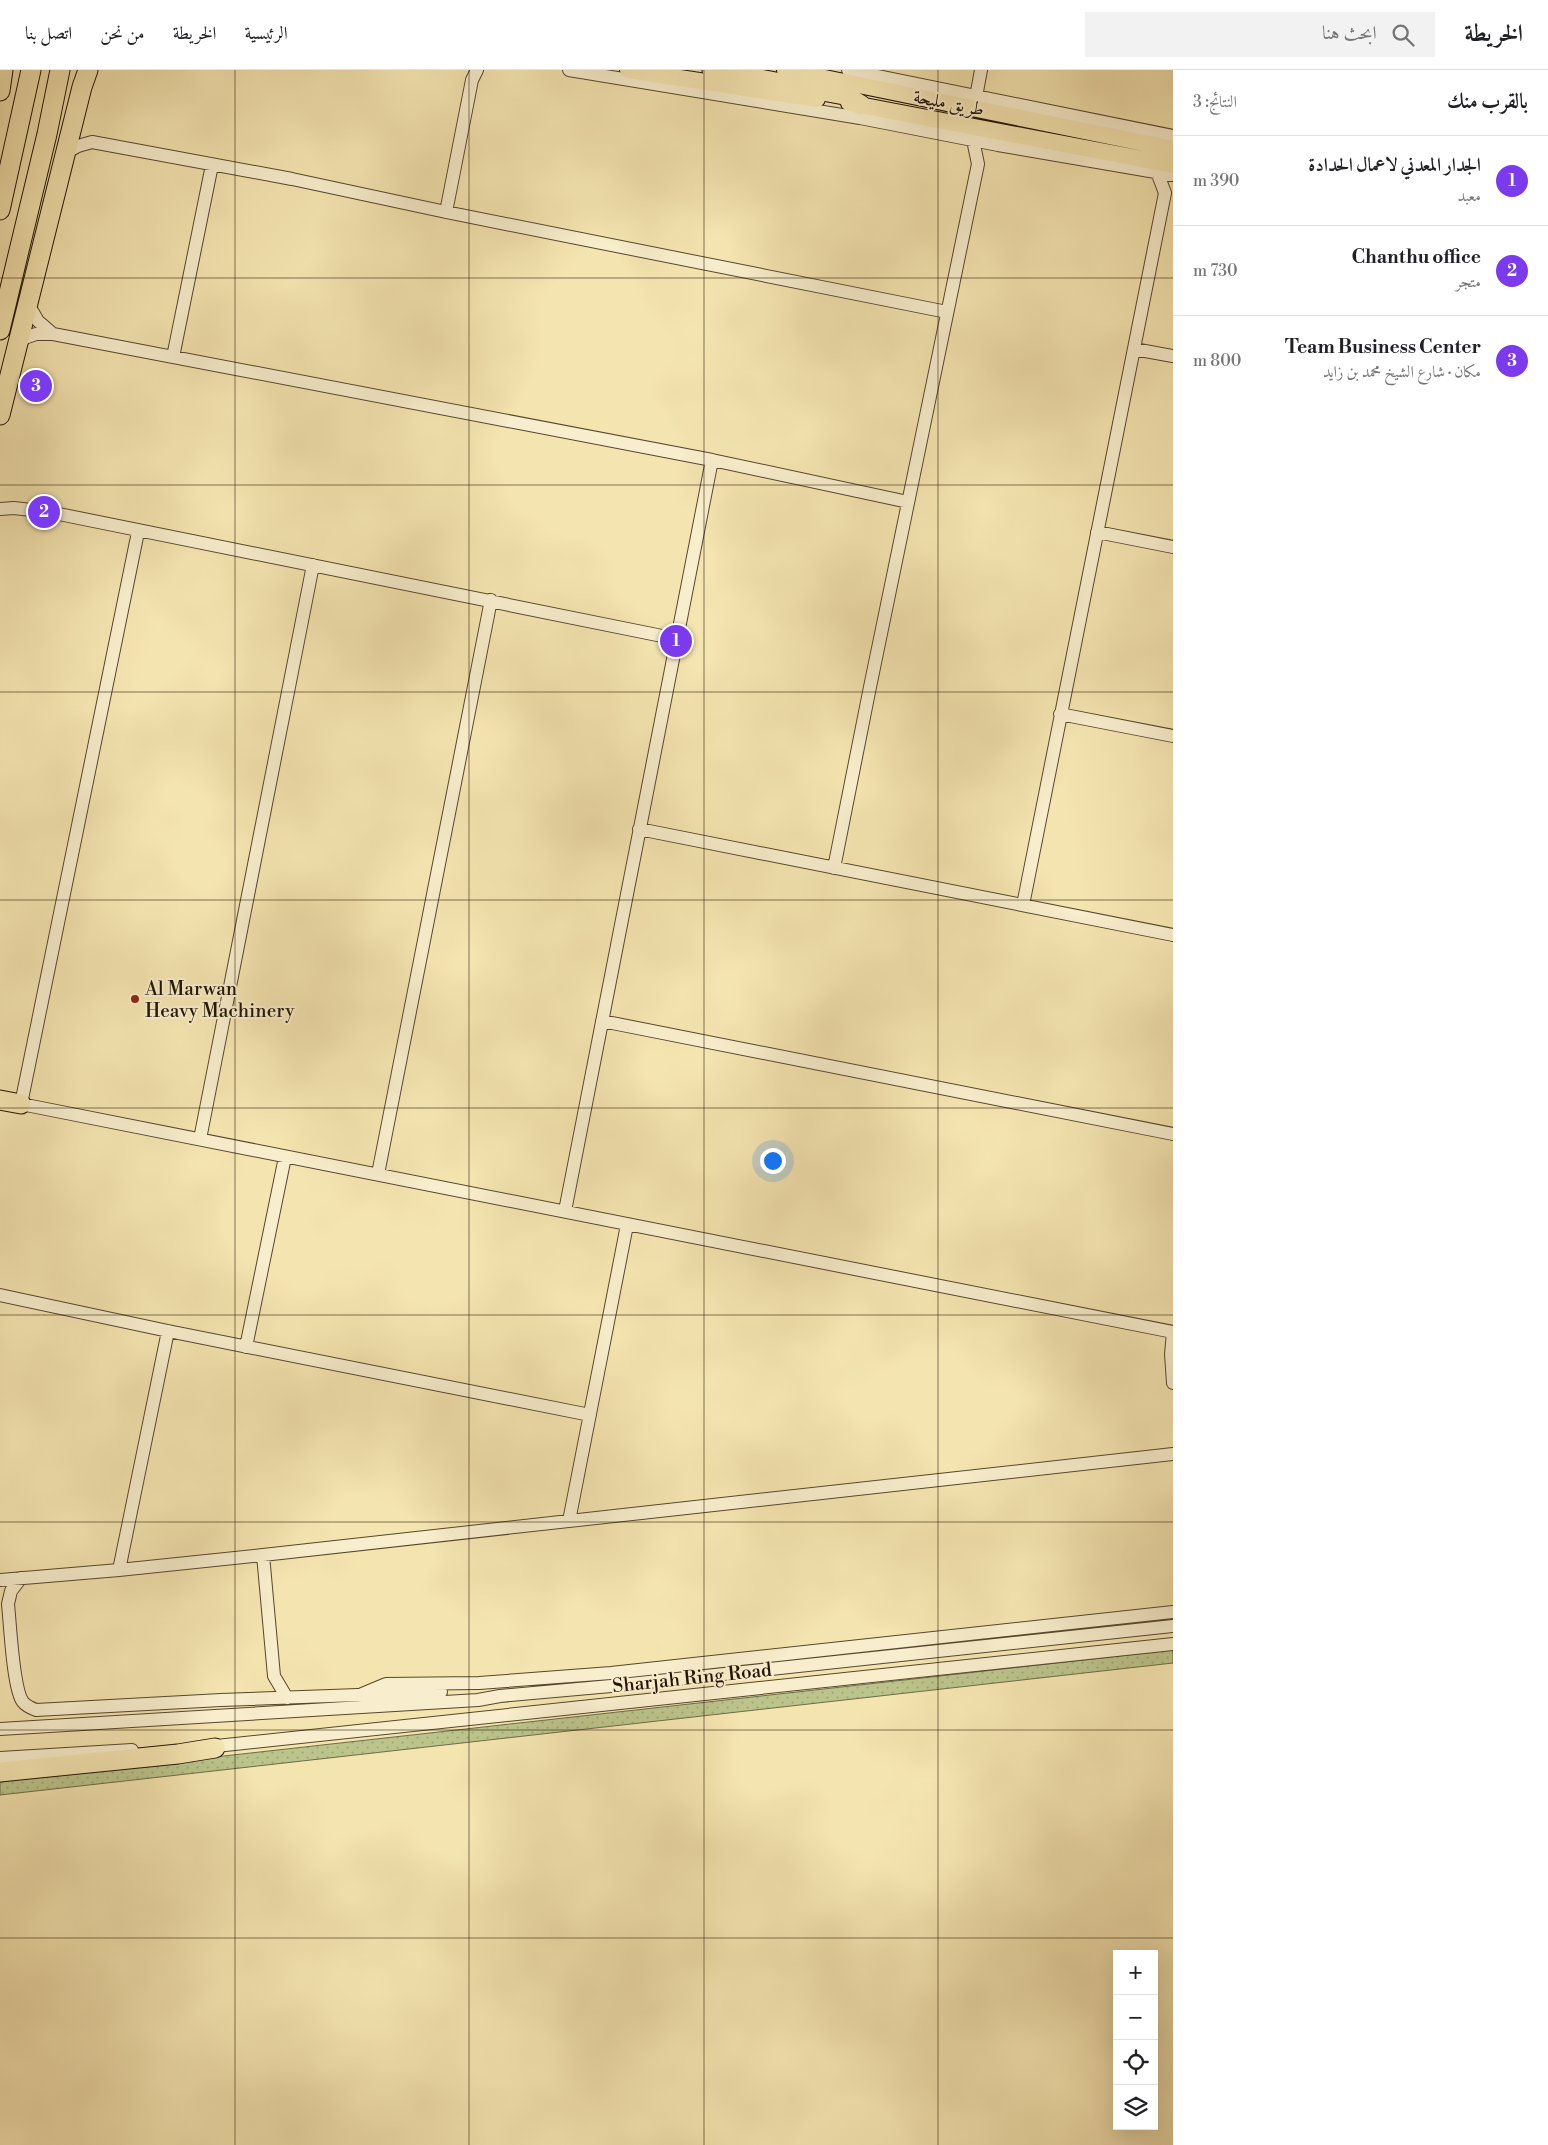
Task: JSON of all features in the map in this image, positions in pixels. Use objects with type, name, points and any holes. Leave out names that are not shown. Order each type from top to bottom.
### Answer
[{"type":"highway","points":[[0,91],[3,70]]},
{"type":"highway","points":[[0,210],[31,70]]},
{"type":"highway","points":[[0,330],[47,134],[60,70]]},
{"type":"highway","points":[[0,415],[65,153],[88,70]]},
{"type":"highway","points":[[712,70],[844,95],[861,105]]},
{"type":"highway","points":[[0,1100],[21,1104]]},
{"type":"highway","points":[[0,1772],[178,1754],[215,1748]]},
{"type":"main road","name":"طريق مليحة","points":[[628,70],[861,105],[1173,165]]},
{"type":"main road","name":"طريق مليحة","points":[[786,70],[1173,148]]},
{"type":"street","points":[[568,70],[860,118],[998,145],[1173,175]]},
{"type":"street","points":[[851,70],[1173,136]]},
{"type":"street","points":[[976,97],[981,70]]},
{"type":"street","points":[[446,212],[473,73]]},
{"type":"street","points":[[73,122],[81,134],[92,142],[292,179],[446,212],[948,312]]},
{"type":"street","points":[[834,868],[978,164],[974,140]]},
{"type":"street","points":[[65,153],[78,146],[92,142]]},
{"type":"street","points":[[978,164],[986,153],[998,145]]},
{"type":"street","points":[[173,357],[212,165]]},
{"type":"street","points":[[1022,905],[1134,349],[1169,189],[1157,172]]},
{"type":"street","points":[[28,304],[38,320],[53,334]]},
{"type":"street","points":[[19,340],[36,334],[53,334],[712,460],[908,502]]},
{"type":"street","points":[[1134,349],[1173,356]]},
{"type":"street","points":[[565,1210],[712,460]]},
{"type":"street","points":[[0,509],[14,508],[48,512],[138,532],[490,600],[677,639]]},
{"type":"street","points":[[138,532],[21,1104],[200,1138],[285,1158],[565,1210],[627,1225],[1173,1333],[1170,1354],[1173,1383]]},
{"type":"street","points":[[1097,532],[1173,547]]},
{"type":"street","points":[[200,1138],[313,565]]},
{"type":"street","points":[[378,1174],[490,600]]},
{"type":"street","points":[[1060,714],[1173,736]]},
{"type":"street","points":[[639,829],[1173,936]]},
{"type":"street","points":[[602,1021],[1173,1134]]},
{"type":"street","points":[[246,1347],[285,1158]]},
{"type":"street","points":[[569,1521],[627,1225]]},
{"type":"street","points":[[0,1296],[590,1415]]},
{"type":"street","points":[[119,1570],[168,1331]]},
{"type":"street","points":[[0,1580],[263,1555],[1173,1454]]},
{"type":"street","points":[[263,1555],[274,1676],[287,1698]]},
{"type":"street","points":[[21,1578],[11,1591],[8,1604],[18,1692],[22,1701],[28,1707],[44,1710],[362,1694],[477,1691],[500,1696]]},
{"type":"street","points":[[362,1694],[386,1684],[487,1682],[611,1673],[1173,1612]]},
{"type":"street","points":[[0,1729],[478,1700],[500,1696],[611,1686],[1173,1626]]},
{"type":"street","name":"Sharjah Ring Road","points":[[0,1758],[162,1748],[215,1748],[1173,1644]]},
{"type":"street","points":[[261,1699],[274,1676]]},
{"type":"green space","points":[[1173,1650],[1173,1663],[0,1795],[0,1781]]},
{"type":"place","name":"Team Business Center","points":[[36,386]]},
{"type":"place","name":"Chanthu office","points":[[44,512]]},
{"type":"place","name":"الجدار المعدني لاعمال الحدادة","points":[[676,641]]},
{"type":"place","name":"Al Marwan Heavy Machinery","points":[[135,999]]}]
